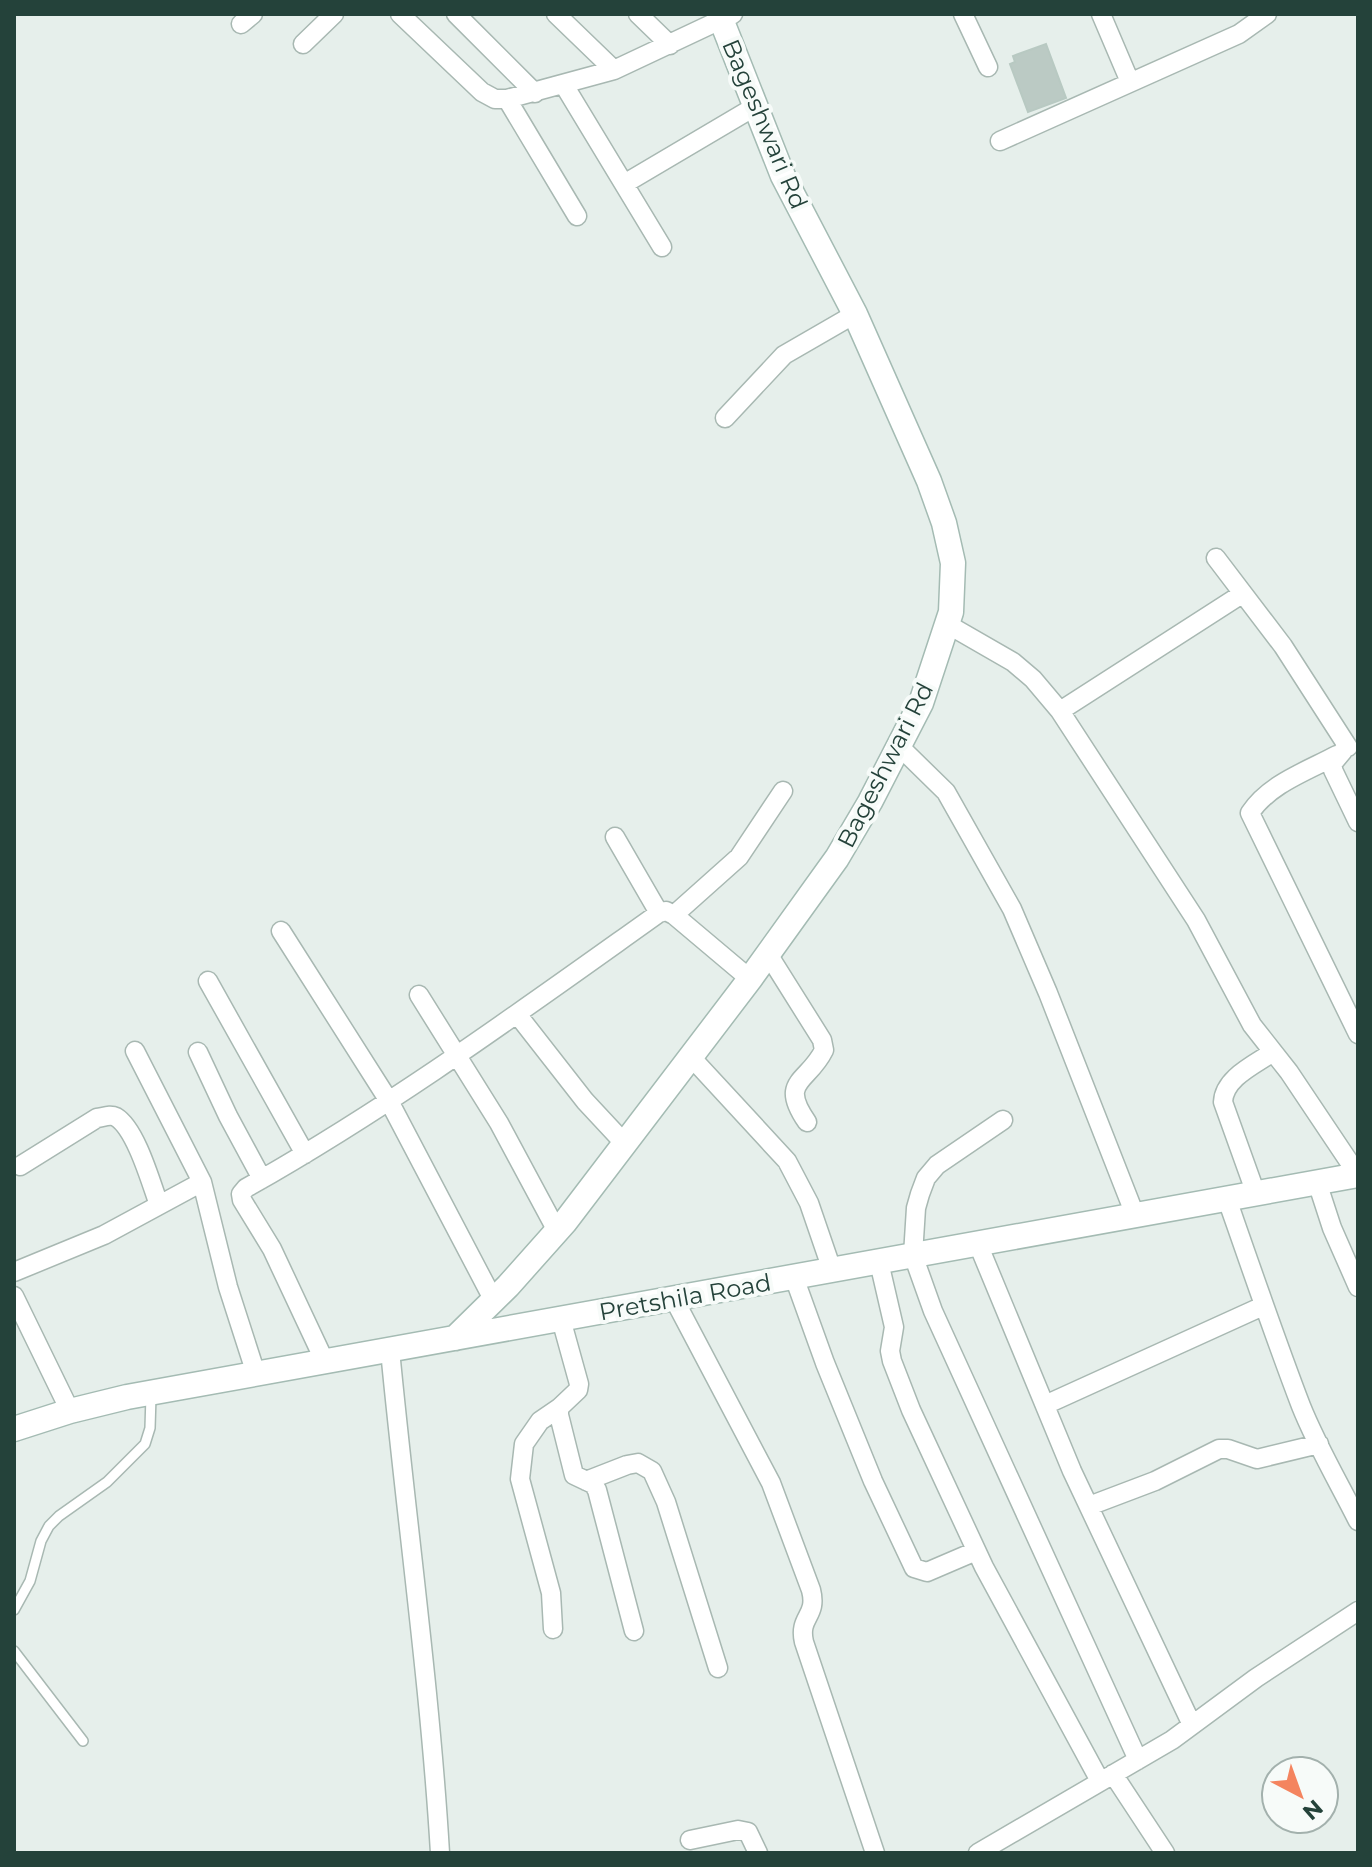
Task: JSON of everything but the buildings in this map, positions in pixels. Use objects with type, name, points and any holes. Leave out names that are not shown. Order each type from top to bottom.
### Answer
[{"type":"street","points":[[303,44],[334,14]]},
{"type":"street","points":[[400,14],[482,92],[495,99],[535,93],[614,70],[724,16]]},
{"type":"street","points":[[456,14],[535,93]]},
{"type":"street","points":[[556,14],[614,70]]},
{"type":"street","points":[[638,14],[670,45]]},
{"type":"street","points":[[963,14],[988,67]]},
{"type":"street","points":[[1101,14],[1130,82]]},
{"type":"street","points":[[1000,141],[1239,34],[1267,14]]},
{"type":"street","name":"Bageshwari Rd","points":[[455,1338],[494,1301],[557,1231],[626,1145],[837,858],[921,703],[951,612],[953,563],[944,523],[929,481],[855,314],[783,176],[724,16]]},
{"type":"street","points":[[564,85],[662,247]]},
{"type":"street","points":[[507,99],[577,216]]},
{"type":"street","points":[[624,184],[756,106]]},
{"type":"street","points":[[725,418],[784,355],[855,314]]},
{"type":"street","points":[[1216,558],[1283,646],[1348,747]]},
{"type":"street","points":[[1060,711],[1242,594]]},
{"type":"street","points":[[947,624],[1013,662],[1033,679],[1060,711],[1196,920],[1252,1025],[1358,1175]]},
{"type":"street","points":[[899,746],[946,792],[1012,909],[1135,1215]]},
{"type":"street","points":[[1348,747],[1333,763],[1333,770],[1358,822]]},
{"type":"street","points":[[1348,747],[1279,785],[1258,800],[1250,813],[1358,1034]]},
{"type":"street","points":[[325,1362],[272,1249],[241,1194],[459,1055],[666,914],[739,857],[783,791]]},
{"type":"street","points":[[615,837],[666,914],[750,979]]},
{"type":"street","points":[[281,931],[389,1101],[494,1301]]},
{"type":"street","points":[[768,954],[822,1040],[824,1050],[820,1059],[797,1085],[793,1096],[807,1122]]},
{"type":"street","points":[[208,981],[305,1154]]},
{"type":"street","points":[[419,995],[499,1123],[557,1231]]},
{"type":"street","points":[[517,1014],[585,1101],[626,1145]]},
{"type":"street","points":[[135,1051],[202,1182],[228,1287],[256,1374]]},
{"type":"street","points":[[198,1052],[262,1179]]},
{"type":"street","points":[[1256,1194],[1223,1102],[1223,1091],[1273,1052]]},
{"type":"street","points":[[691,1057],[787,1161],[809,1203],[832,1270]]},
{"type":"street","points":[[20,1166],[97,1118],[109,1115],[117,1118],[129,1132],[159,1205]]},
{"type":"street","points":[[1003,1120],[948,1155],[926,1178],[916,1208],[913,1255],[933,1311],[967,1388],[1138,1760]]},
{"type":"street","name":"Pretshila Road","points":[[14,1429],[70,1411],[152,1393],[1358,1175]]},
{"type":"street","points":[[14,1272],[104,1235],[202,1182]]},
{"type":"street","points":[[1317,1182],[1332,1228],[1358,1287]]},
{"type":"street","points":[[1227,1199],[1301,1407],[1358,1521]]},
{"type":"street","points":[[978,1244],[1089,1506],[1192,1725]]},
{"type":"street","points":[[879,1262],[894,1327],[890,1351],[892,1361],[976,1551],[1047,1686],[1107,1778],[1165,1853]]},
{"type":"street","points":[[794,1277],[867,1467],[914,1568],[927,1572],[976,1551]]},
{"type":"street","points":[[14,1296],[70,1411]]},
{"type":"street","points":[[674,1299],[771,1483],[811,1590],[814,1603],[801,1631],[875,1853]]},
{"type":"street","points":[[1045,1405],[1263,1306]]},
{"type":"street","points":[[553,1629],[551,1593],[520,1479],[524,1444],[540,1421],[578,1390],[561,1319]]},
{"type":"street","points":[[390,1350],[409,1547],[433,1741],[440,1853]]},
{"type":"street","points":[[559,1408],[574,1475],[593,1484],[600,1498],[634,1631]]},
{"type":"street","points":[[1089,1506],[1155,1481],[1219,1449],[1257,1459],[1319,1444]]},
{"type":"street","points":[[586,1481],[638,1463],[652,1471],[666,1502],[718,1668]]},
{"type":"street","points":[[978,1853],[1138,1760],[1358,1611]]},
{"type":"street","points":[[690,1840],[738,1830],[748,1832],[758,1853]]},
{"type":"lane","points":[[14,1610],[30,1581],[41,1541],[49,1526],[107,1482],[145,1444],[150,1428],[152,1393]]},
{"type":"lane","points":[[14,1651],[83,1741]]}]
